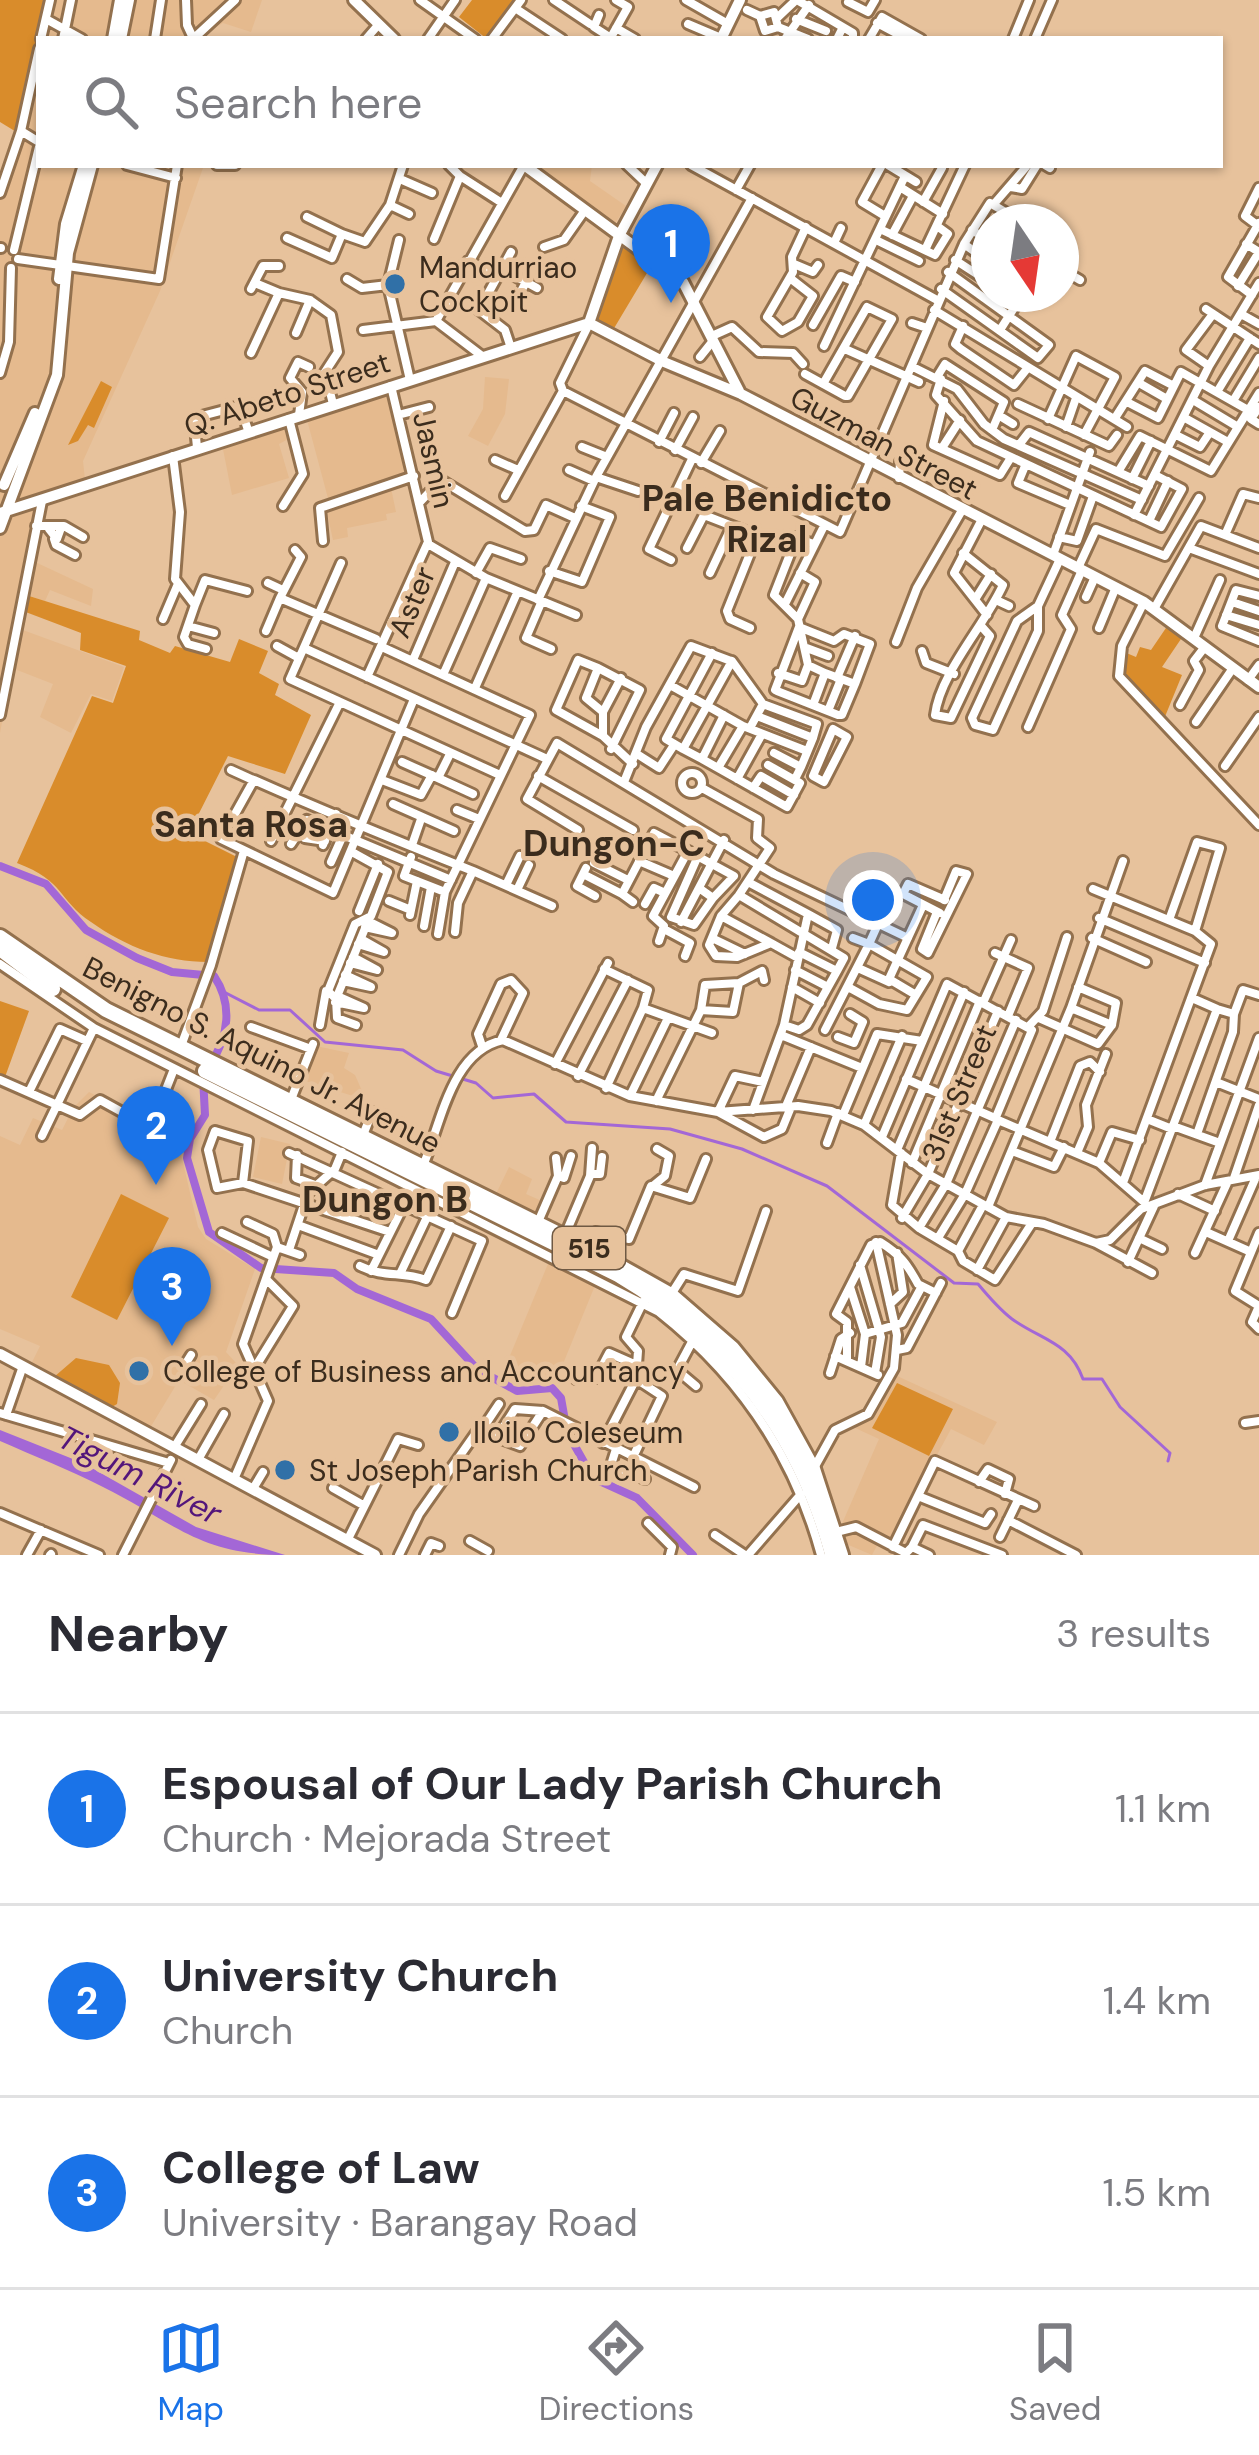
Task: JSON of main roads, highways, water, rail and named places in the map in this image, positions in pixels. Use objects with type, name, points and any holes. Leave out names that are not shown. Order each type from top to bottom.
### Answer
[{"type":"highway","name":"Benigno S. Aquino Jr. Avenue","points":[[0,937],[101,1019],[180,1048],[197,1068]]},
{"type":"highway","name":"Benigno S. Aquino Jr. Avenue","points":[[0,949],[101,1019],[268,1110],[362,1138],[455,1189],[477,1213],[564,1249],[594,1255],[671,1295],[764,1384],[813,1469],[827,1544]]},
{"type":"highway","name":"Benigno S. Aquino Jr. Avenue","points":[[213,1076],[290,1102],[338,1132],[538,1224],[564,1249]]},
{"type":"highway","name":"Benigno S. Aquino Jr. Avenue","points":[[594,1255],[716,1341],[729,1368],[789,1433],[827,1544],[842,1555]]},
{"type":"main road","points":[[118,36],[125,0]]},
{"type":"main road","points":[[361,2],[391,36]]},
{"type":"main road","points":[[722,36],[728,24],[748,9]]},
{"type":"main road","points":[[0,528],[3,500],[50,372],[65,252],[87,168]]},
{"type":"main road","points":[[528,168],[583,213],[671,271],[696,301],[741,394]]},
{"type":"main road","points":[[590,323],[619,236],[655,168]]},
{"type":"main road","name":"Q. Abeto Street","points":[[3,500],[42,500],[590,323]]},
{"type":"main road","name":"Guzman Street","points":[[590,323],[664,362],[741,394],[961,512],[1115,587],[1255,681]]},
{"type":"main road","points":[[0,1354],[375,1555]]},
{"type":"waterway","points":[[0,866],[46,884],[86,930],[137,958],[172,972],[214,976],[224,998],[226,1020],[210,1064]]},
{"type":"waterway","points":[[222,991],[259,1010],[290,1010],[325,1042],[403,1050],[436,1071],[476,1083],[493,1098],[534,1094],[566,1122],[670,1129],[742,1149],[827,1186],[954,1283],[978,1284],[1012,1319],[1062,1349],[1083,1379],[1102,1379],[1120,1407],[1170,1453],[1168,1461]]},
{"type":"waterway","points":[[203,1077],[205,1115],[190,1139],[187,1158],[209,1232],[261,1268],[334,1273],[357,1289],[431,1319],[477,1369],[517,1391],[552,1388],[561,1398],[567,1432],[593,1478],[637,1498],[693,1555]]},
{"type":"place","name":"Mandurriao Cockpit","points":[[395,284]]},
{"type":"place","name":"Espousal of Our Lady Parish Church","points":[[671,303]]},
{"type":"place","name":"University Church","points":[[156,1185]]},
{"type":"place","name":"College of Law","points":[[172,1346]]},
{"type":"place","name":"College of Business and Accountancy","points":[[139,1371]]},
{"type":"place","name":"Iloilo Coleseum","points":[[449,1432]]},
{"type":"place","name":"St Joseph Parish Church","points":[[285,1470]]},
{"type":"district","name":"Pale Benidicto Rizal","points":[[767,518]]},
{"type":"district","name":"Santa Rosa","points":[[251,824]]},
{"type":"district","name":"Dungon-C","points":[[614,843]]},
{"type":"district","name":"Dungon B","points":[[385,1199]]},
{"type":"water label","name":"Tigum River","points":[[140,1475]]}]
